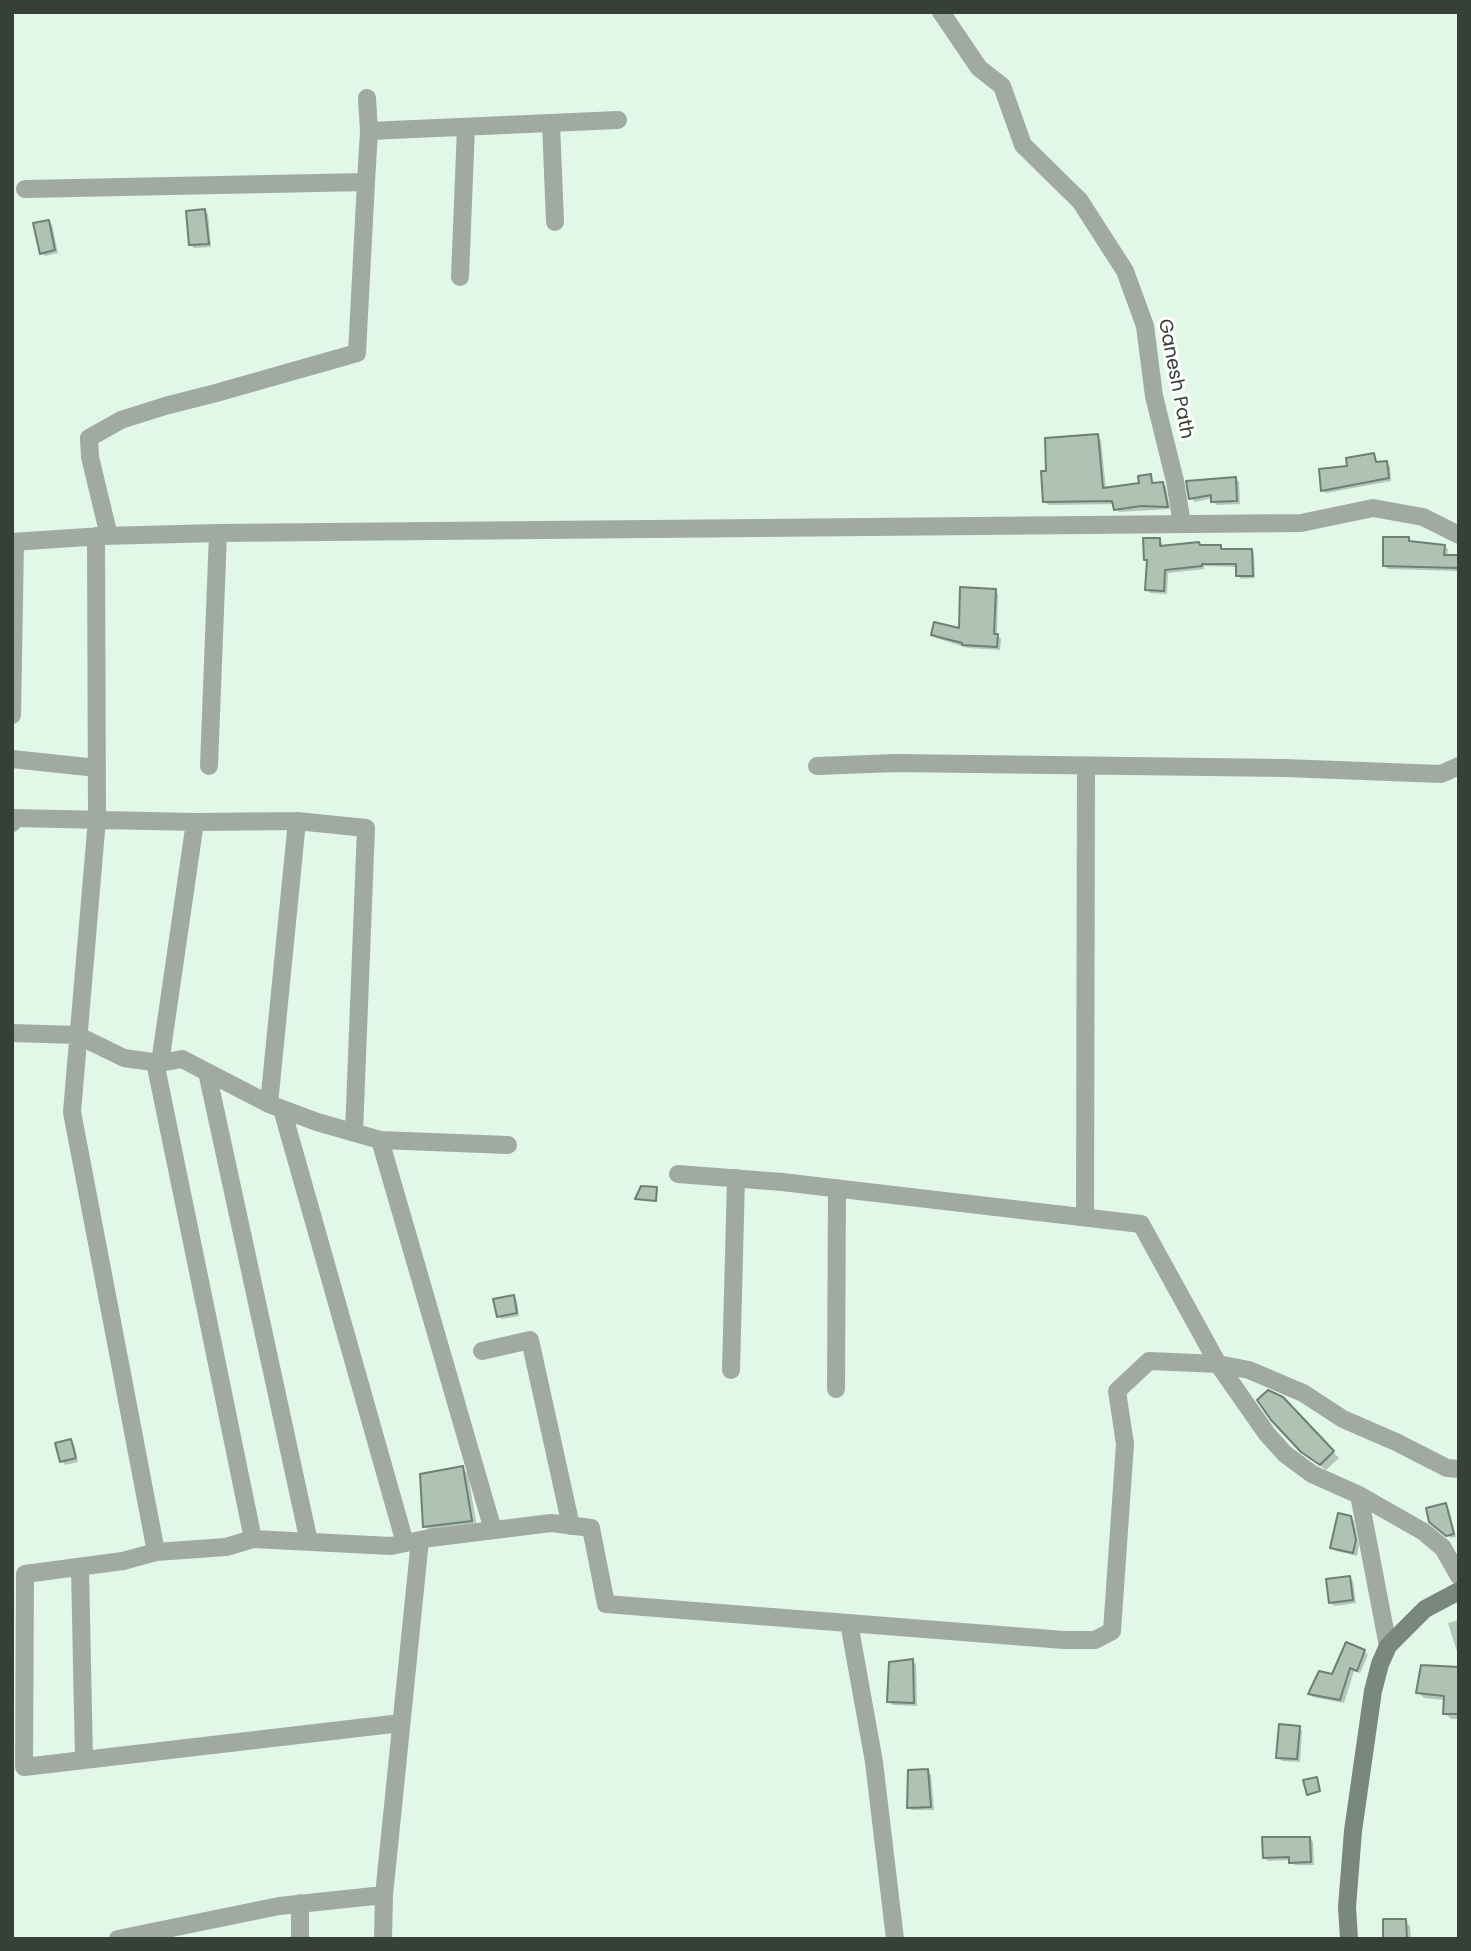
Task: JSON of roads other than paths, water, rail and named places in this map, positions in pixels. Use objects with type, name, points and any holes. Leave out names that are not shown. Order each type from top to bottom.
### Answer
[{"type":"street","name":"Ganesh Path","points":[[941,12],[979,68],[1002,86],[1023,145],[1080,201],[1125,271],[1146,326],[1154,396],[1175,481],[1182,524]]},
{"type":"street","points":[[156,1552],[72,1112],[97,819],[102,536],[89,438],[121,420],[164,406],[357,353],[369,131],[367,97]]},
{"type":"street","points":[[369,131],[618,120]]},
{"type":"street","points":[[551,123],[555,222]]},
{"type":"street","points":[[460,277],[466,127]]},
{"type":"street","points":[[25,189],[366,182]]},
{"type":"street","points":[[12,715],[14,542],[102,536],[218,533],[1301,523],[1373,508],[1423,517],[1459,535]]},
{"type":"street","points":[[208,766],[218,533]]},
{"type":"street","points":[[12,759],[97,768]]},
{"type":"street","points":[[817,766],[896,763],[1285,768],[1441,774],[1459,766]]},
{"type":"street","points":[[1085,1217],[1086,766]]},
{"type":"street","points":[[13,820],[297,821],[366,828],[354,1132]]},
{"type":"street","points":[[297,821],[275,1106],[413,1541],[401,1723],[384,1895],[383,1939]]},
{"type":"street","points":[[195,822],[158,1063],[253,1539]]},
{"type":"street","points":[[12,1033],[77,1035],[124,1058],[158,1063],[182,1059],[275,1106],[380,1140],[508,1145]]},
{"type":"street","points":[[206,1072],[309,1542]]},
{"type":"street","points":[[380,1140],[493,1530]]},
{"type":"street","points":[[678,1174],[837,1188],[1141,1224],[1219,1364],[1267,1434],[1285,1454],[1312,1475],[1359,1495],[1424,1532],[1443,1548],[1459,1576]]},
{"type":"street","points":[[731,1370],[736,1178]]},
{"type":"street","points":[[836,1389],[837,1188]]},
{"type":"street","points":[[482,1351],[530,1340],[571,1526]]},
{"type":"street","points":[[401,1723],[24,1767],[19,1574],[80,1568],[156,1552],[226,1547],[253,1539],[391,1546],[551,1523],[592,1528],[606,1604],[1065,1640],[1095,1640],[1112,1631],[1125,1444],[1117,1391],[1149,1361],[1219,1364],[1249,1370],[1303,1393],[1343,1419],[1447,1468],[1459,1469]]},
{"type":"street","points":[[1359,1495],[1388,1646]]},
{"type":"street","points":[[80,1568],[84,1760]]},
{"type":"street","points":[[1349,1939],[1347,1907],[1353,1831],[1373,1690],[1380,1664],[1388,1646],[1426,1609],[1459,1591]]},
{"type":"street","points":[[849,1623],[874,1762],[895,1939]]},
{"type":"street","points":[[118,1939],[202,1930],[300,1903],[384,1895]]},
{"type":"street","points":[[300,1903],[300,1939]]}]
